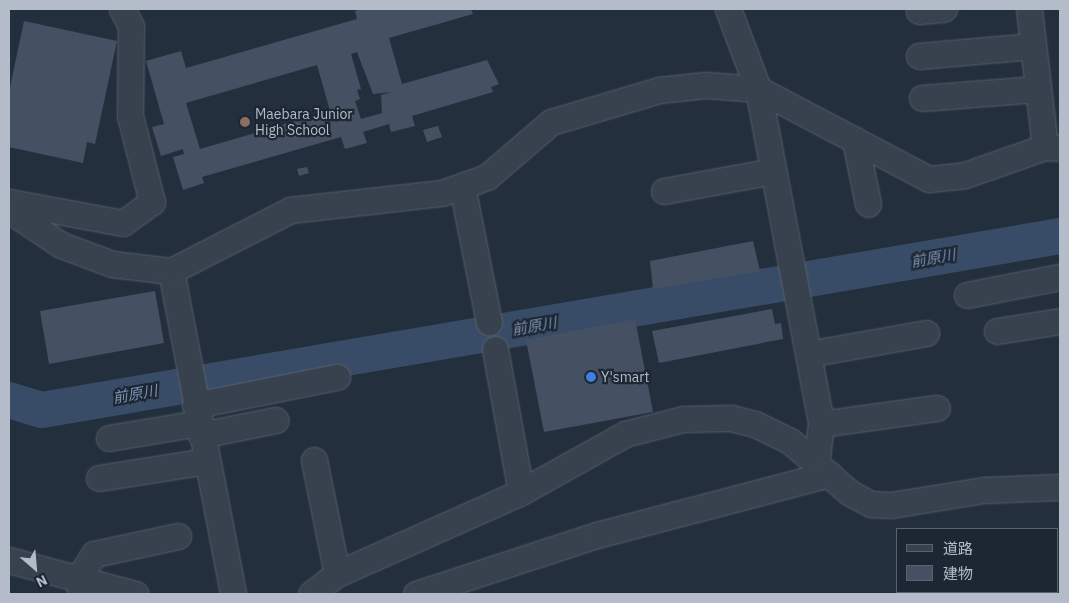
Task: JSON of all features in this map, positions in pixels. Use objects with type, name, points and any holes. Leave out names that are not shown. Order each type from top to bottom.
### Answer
[{"type":"street","points":[[10,214],[123,223],[152,202],[130,116],[131,26],[122,9]]},
{"type":"street","points":[[728,9],[758,89],[821,424],[822,468]]},
{"type":"street","points":[[919,11],[944,9]]},
{"type":"street","points":[[10,214],[62,245],[112,264],[171,271],[290,210],[442,193],[487,177],[551,122],[609,103],[706,85],[758,89],[929,179],[965,175],[1052,148],[1038,89],[1029,9]]},
{"type":"street","points":[[919,56],[1033,46]]},
{"type":"street","points":[[922,98],[1038,89]]},
{"type":"street","points":[[856,140],[868,204]]},
{"type":"street","points":[[664,191],[773,172]]},
{"type":"street","points":[[462,186],[489,322]]},
{"type":"street","points":[[171,271],[195,407],[233,594]]},
{"type":"street","points":[[967,295],[1060,278]]},
{"type":"street","points":[[997,331],[1060,320]]},
{"type":"street","points":[[808,354],[926,333]]},
{"type":"street","points":[[494,349],[521,492]]},
{"type":"street","points":[[109,438],[195,407],[337,377]]},
{"type":"street","points":[[195,407],[276,420]]},
{"type":"street","points":[[821,424],[937,408]]},
{"type":"street","points":[[311,594],[336,574],[521,492],[625,434],[683,419],[731,418],[755,424],[790,441],[850,493],[872,504],[891,505],[984,490],[1060,487]]},
{"type":"street","points":[[314,460],[336,574]]},
{"type":"street","points":[[99,478],[206,461]]},
{"type":"street","points":[[416,594],[597,535],[822,468]]},
{"type":"street","points":[[80,585],[94,554],[178,536]]},
{"type":"street","points":[[9,560],[80,585],[135,594]]},
{"type":"building","points":[[363,9],[471,9],[473,14],[389,38],[402,84],[487,60],[499,84],[491,87],[493,92],[412,116],[415,126],[391,132],[389,124],[363,132],[367,143],[345,149],[341,137],[202,177],[204,183],[183,190],[173,157],[184,154],[183,149],[161,156],[152,127],[164,124],[146,61],[181,51],[186,68],[357,19],[355,11]],"holes":[[[357,52],[373,94],[392,92],[381,95],[382,113],[361,119],[355,101],[360,99],[357,90],[361,89],[351,54]],[[317,65],[330,111],[200,149],[186,103]]]},
{"type":"building","points":[[24,21],[117,41],[95,144],[87,142],[83,163],[9,147],[9,92]]},
{"type":"building","points":[[438,126],[442,137],[427,142],[423,130]]},
{"type":"building","points":[[307,167],[309,173],[299,176],[297,169]]},
{"type":"building","points":[[753,241],[760,271],[653,289],[650,261]]},
{"type":"building","points":[[155,291],[164,343],[49,364],[40,311]]},
{"type":"building","points":[[772,309],[775,324],[781,323],[783,339],[659,363],[652,331]]},
{"type":"building","points":[[635,319],[653,412],[544,432],[526,340]]},
{"type":"waterway","name":"前原川","points":[[9,400],[42,410],[1060,236]]},
{"type":"place","name":"Maebara Junior High School","points":[[245,122]]},
{"type":"place","name":"Y'smart","points":[[591,377]]}]
